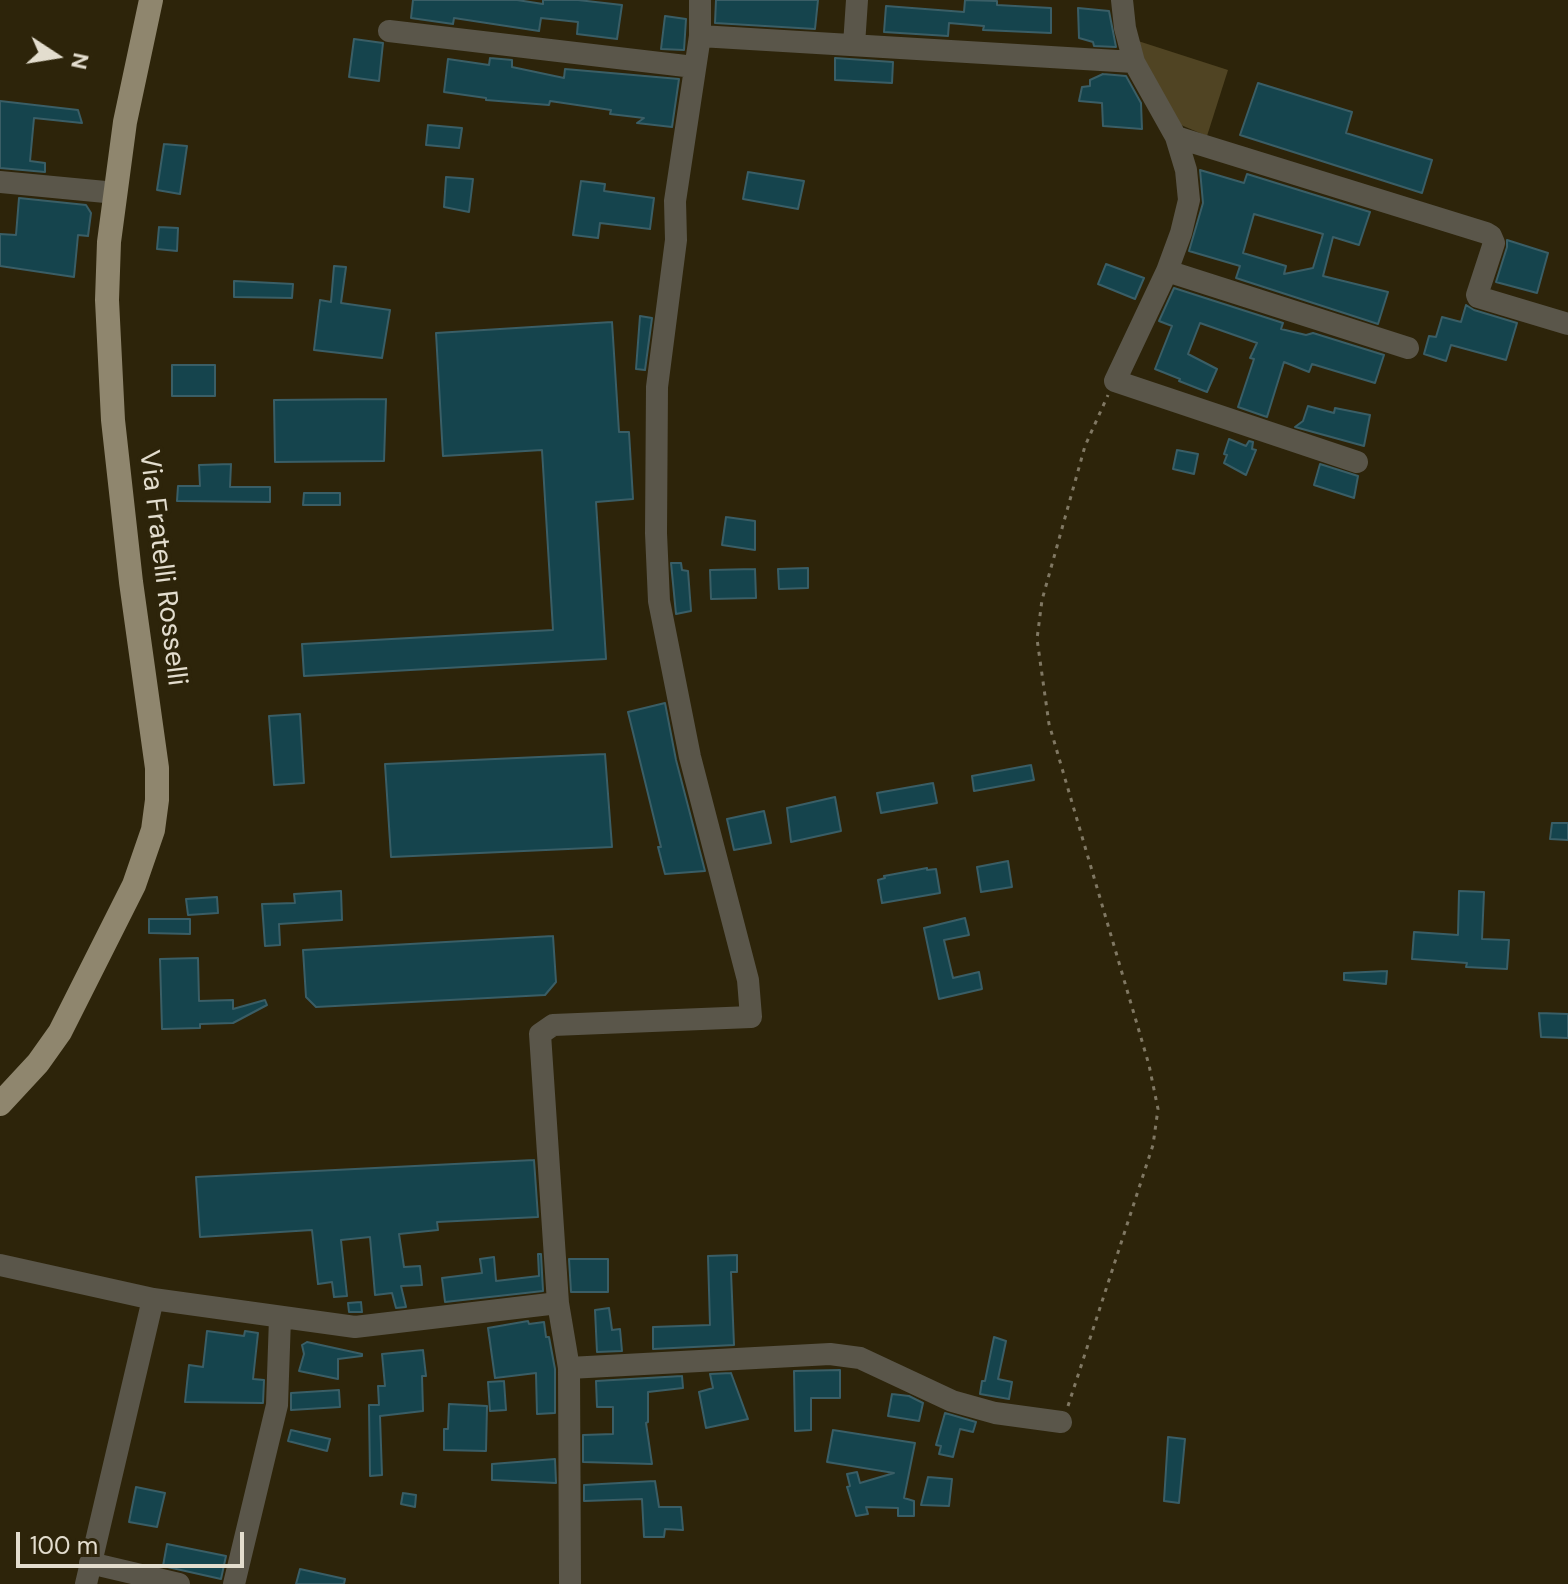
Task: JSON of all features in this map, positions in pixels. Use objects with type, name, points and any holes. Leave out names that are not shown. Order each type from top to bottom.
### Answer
[{"type":"main road","name":"Via Fratelli Rosselli","points":[[0,1104],[38,1063],[60,1032],[134,885],[153,830],[157,768],[131,582],[113,420],[107,300],[109,242],[125,122],[151,0]]},
{"type":"street","points":[[570,1584],[569,1368],[558,1303],[540,1034],[553,1025],[751,1017],[748,980],[690,757],[659,601],[657,387],[676,240],[675,201],[700,36],[700,0]]},
{"type":"street","points":[[854,45],[857,0]]},
{"type":"street","points":[[1122,0],[1134,62],[1176,137],[1186,170],[1189,200],[1167,271],[1115,381],[1357,462]]},
{"type":"street","points":[[389,31],[694,67]]},
{"type":"street","points":[[700,36],[1134,62]]},
{"type":"street","points":[[1176,137],[1486,233],[1494,243],[1478,297],[1568,324]]},
{"type":"street","points":[[0,182],[116,193]]},
{"type":"street","points":[[1167,271],[1408,348]]},
{"type":"street","points":[[0,1265],[153,1299],[355,1327],[558,1303]]},
{"type":"street","points":[[153,1299],[88,1574],[179,1584]]},
{"type":"street","points":[[234,1584],[277,1405],[280,1318]]},
{"type":"street","points":[[569,1368],[830,1354],[860,1358],[952,1401],[995,1413],[1061,1422]]},
{"type":"path","points":[[1061,1422],[1073,1396],[1153,1145],[1158,1109],[1149,1065],[1049,724],[1037,639],[1042,600],[1085,446],[1115,381]]},
{"type":"shaded area","points":[[1135,40],[1228,70],[1207,136],[1181,125],[1159,95]]},
{"type":"building","points":[[413,0],[517,0],[543,4],[543,0],[578,0],[622,5],[617,39],[577,34],[578,22],[541,18],[539,31],[454,18],[453,24],[411,18]]},
{"type":"building","points":[[716,0],[818,0],[815,29],[715,23]]},
{"type":"building","points":[[965,0],[1051,8],[1051,33],[983,30],[984,26],[949,23],[948,36],[884,32],[886,6],[964,12]]},
{"type":"building","points":[[1078,8],[1109,11],[1116,47],[1094,46],[1093,42],[1079,38]]},
{"type":"building","points":[[665,16],[686,19],[684,50],[661,49]]},
{"type":"building","points":[[354,39],[383,43],[379,81],[349,77]]},
{"type":"building","points":[[490,58],[512,60],[512,67],[564,78],[565,69],[679,79],[672,127],[637,123],[644,118],[610,114],[611,110],[550,101],[549,105],[486,100],[444,92],[448,59],[489,65]]},
{"type":"building","points":[[835,58],[893,62],[892,83],[835,80]]},
{"type":"building","points":[[1103,74],[1126,76],[1141,103],[1142,129],[1103,126],[1102,103],[1079,101],[1082,87],[1090,86],[1090,80]]},
{"type":"building","points":[[1258,83],[1352,112],[1346,133],[1432,160],[1422,193],[1240,135]]},
{"type":"building","points":[[0,101],[78,110],[82,123],[34,118],[30,161],[45,163],[45,172],[0,168]]},
{"type":"building","points":[[428,125],[462,128],[459,148],[426,145]]},
{"type":"building","points":[[164,144],[187,146],[180,194],[157,190]]},
{"type":"building","points":[[1200,170],[1244,183],[1247,174],[1370,212],[1359,245],[1333,237],[1323,276],[1388,292],[1378,324],[1236,278],[1240,266],[1189,251],[1203,203]],"holes":[[[1254,214],[1323,234],[1313,268],[1284,274],[1286,266],[1243,253]]]},
{"type":"building","points":[[748,172],[804,181],[798,209],[743,199]]},
{"type":"building","points":[[446,177],[473,179],[469,212],[444,207]]},
{"type":"building","points":[[581,181],[605,184],[604,191],[654,198],[650,229],[600,223],[598,238],[573,235]]},
{"type":"building","points":[[19,198],[86,205],[91,213],[88,236],[78,235],[74,277],[0,266],[0,234],[16,235]]},
{"type":"building","points":[[159,227],[178,228],[177,251],[157,249]]},
{"type":"building","points":[[1507,240],[1548,253],[1537,293],[1496,282]]},
{"type":"building","points":[[1106,264],[1144,278],[1135,299],[1098,284]]},
{"type":"building","points":[[334,266],[346,267],[341,303],[390,310],[382,358],[314,350],[320,300],[331,302]]},
{"type":"building","points":[[234,281],[293,284],[292,298],[234,297]]},
{"type":"building","points":[[1174,288],[1283,323],[1281,329],[1306,335],[1313,333],[1384,355],[1375,383],[1312,364],[1309,372],[1284,362],[1267,417],[1238,407],[1254,359],[1250,358],[1257,343],[1200,323],[1188,354],[1217,369],[1207,392],[1179,381],[1155,369],[1172,326],[1159,321]]},
{"type":"building","points":[[1466,305],[1517,323],[1506,360],[1451,345],[1446,361],[1424,354],[1429,336],[1436,337],[1442,317],[1461,322]]},
{"type":"building","points":[[640,316],[652,318],[645,370],[636,369]]},
{"type":"building","points":[[612,322],[619,432],[629,432],[633,499],[596,502],[606,659],[304,676],[302,644],[553,630],[542,450],[443,456],[436,333]]},
{"type":"building","points":[[172,365],[215,365],[215,396],[172,396]]},
{"type":"building","points":[[386,399],[384,461],[275,462],[274,400]]},
{"type":"building","points":[[1308,406],[1334,413],[1335,408],[1370,415],[1364,446],[1295,427],[1303,421]]},
{"type":"building","points":[[1229,439],[1246,446],[1249,441],[1253,442],[1252,449],[1256,450],[1246,475],[1224,463]]},
{"type":"building","points":[[1177,450],[1198,454],[1194,474],[1173,469]]},
{"type":"building","points":[[231,464],[230,487],[270,487],[270,502],[177,501],[178,486],[200,486],[199,465]]},
{"type":"building","points":[[1320,464],[1358,476],[1354,498],[1314,485]]},
{"type":"building","points":[[304,493],[340,493],[340,505],[303,505]]},
{"type":"building","points":[[726,517],[755,521],[755,550],[722,545]]},
{"type":"building","points":[[671,563],[681,563],[682,570],[688,571],[691,611],[676,614]]},
{"type":"building","points":[[808,568],[808,588],[779,589],[778,569]]},
{"type":"building","points":[[755,569],[756,598],[711,599],[710,570]]},
{"type":"building","points":[[665,703],[676,760],[705,871],[665,874],[658,847],[661,847],[628,712]]},
{"type":"building","points":[[300,714],[304,783],[274,785],[269,716]]},
{"type":"building","points":[[605,754],[612,847],[391,857],[385,764]]},
{"type":"building","points":[[1031,765],[1034,780],[974,791],[972,776]]},
{"type":"building","points":[[933,783],[937,803],[881,813],[877,793]]},
{"type":"building","points":[[835,797],[841,831],[791,842],[787,808]]},
{"type":"building","points":[[764,811],[771,843],[734,850],[727,819]]},
{"type":"building","points":[[1552,823],[1568,823],[1568,840],[1550,839]]},
{"type":"building","points":[[1008,861],[1012,887],[981,892],[977,867]]},
{"type":"building","points":[[936,869],[940,893],[882,903],[878,880],[884,876]]},
{"type":"building","points":[[341,891],[342,920],[279,924],[280,945],[265,946],[262,904],[295,903],[294,894]]},
{"type":"building","points":[[1459,891],[1484,892],[1482,939],[1509,940],[1507,969],[1412,959],[1414,932],[1458,935]]},
{"type":"building","points":[[217,897],[218,913],[188,915],[186,899]]},
{"type":"building","points":[[965,918],[969,935],[944,940],[953,978],[979,972],[982,989],[939,999],[924,928]]},
{"type":"building","points":[[149,919],[190,919],[190,934],[149,933]]},
{"type":"building","points":[[553,936],[556,982],[545,995],[316,1007],[306,997],[303,950]]},
{"type":"building","points":[[198,958],[199,1001],[233,1000],[233,1009],[265,1000],[267,1005],[233,1023],[162,1029],[160,959]]},
{"type":"building","points":[[1387,971],[1386,984],[1344,980],[1344,973]]},
{"type":"building","points":[[1539,1013],[1568,1014],[1568,1038],[1541,1037]]},
{"type":"building","points":[[534,1160],[538,1217],[437,1222],[438,1230],[399,1234],[404,1267],[420,1266],[422,1285],[401,1286],[406,1307],[396,1308],[392,1293],[375,1295],[370,1237],[341,1240],[347,1296],[334,1297],[332,1282],[318,1284],[312,1230],[200,1237],[196,1177]]},
{"type":"building","points":[[538,1254],[541,1254],[543,1291],[445,1302],[442,1278],[482,1273],[480,1259],[494,1257],[496,1281],[539,1276]]},
{"type":"building","points":[[737,1255],[737,1272],[731,1272],[734,1345],[653,1349],[653,1327],[710,1325],[708,1256]]},
{"type":"building","points":[[569,1259],[608,1259],[608,1292],[571,1292]]},
{"type":"building","points":[[361,1302],[362,1312],[349,1312],[348,1303]]},
{"type":"building","points":[[609,1308],[612,1330],[620,1329],[622,1351],[597,1352],[595,1310]]},
{"type":"building","points":[[528,1321],[529,1324],[544,1322],[546,1337],[549,1337],[555,1369],[555,1413],[537,1414],[536,1373],[495,1378],[488,1328]]},
{"type":"building","points":[[207,1331],[244,1336],[245,1331],[258,1333],[253,1379],[264,1380],[263,1403],[185,1402],[189,1365],[203,1367]]},
{"type":"building","points":[[994,1337],[1006,1341],[998,1379],[1012,1382],[1009,1399],[980,1394]]},
{"type":"building","points":[[307,1342],[362,1356],[338,1359],[338,1379],[299,1371],[304,1354],[302,1345]]},
{"type":"building","points":[[423,1350],[426,1376],[422,1376],[423,1411],[380,1416],[382,1475],[370,1476],[369,1405],[379,1405],[378,1386],[385,1386],[382,1354]]},
{"type":"building","points":[[840,1370],[840,1398],[811,1398],[811,1430],[795,1431],[794,1371]]},
{"type":"building","points":[[731,1373],[748,1419],[706,1428],[699,1392],[713,1388],[710,1374]]},
{"type":"building","points":[[682,1376],[683,1388],[648,1392],[646,1423],[652,1464],[583,1462],[583,1435],[613,1434],[613,1407],[597,1407],[596,1381]]},
{"type":"building","points":[[504,1381],[506,1410],[490,1411],[488,1382]]},
{"type":"building","points":[[339,1390],[340,1407],[291,1410],[291,1393]]},
{"type":"building","points":[[892,1394],[909,1396],[923,1403],[919,1421],[888,1416]]},
{"type":"building","points":[[449,1404],[487,1406],[486,1451],[444,1450]]},
{"type":"building","points":[[945,1413],[976,1422],[973,1432],[960,1429],[953,1457],[939,1454],[941,1446],[936,1445]]},
{"type":"building","points":[[291,1430],[330,1439],[327,1451],[288,1441]]},
{"type":"building","points":[[833,1430],[915,1443],[904,1498],[914,1501],[914,1516],[898,1516],[898,1508],[866,1507],[868,1514],[856,1516],[847,1487],[850,1486],[847,1474],[857,1472],[860,1483],[894,1473],[827,1462]]},
{"type":"building","points":[[1168,1437],[1185,1439],[1179,1503],[1164,1501]]},
{"type":"building","points":[[555,1459],[556,1483],[492,1480],[492,1464]]},
{"type":"building","points":[[928,1477],[952,1479],[949,1506],[921,1505]]},
{"type":"building","points":[[655,1481],[659,1507],[681,1507],[683,1530],[665,1529],[664,1537],[644,1537],[642,1499],[584,1501],[584,1485]]},
{"type":"building","points":[[136,1487],[165,1493],[157,1527],[129,1522]]},
{"type":"building","points":[[403,1493],[416,1495],[415,1507],[401,1504]]},
{"type":"building","points":[[167,1544],[226,1556],[221,1579],[163,1566]]},
{"type":"building","points":[[300,1569],[345,1579],[344,1584],[296,1584]]}]
